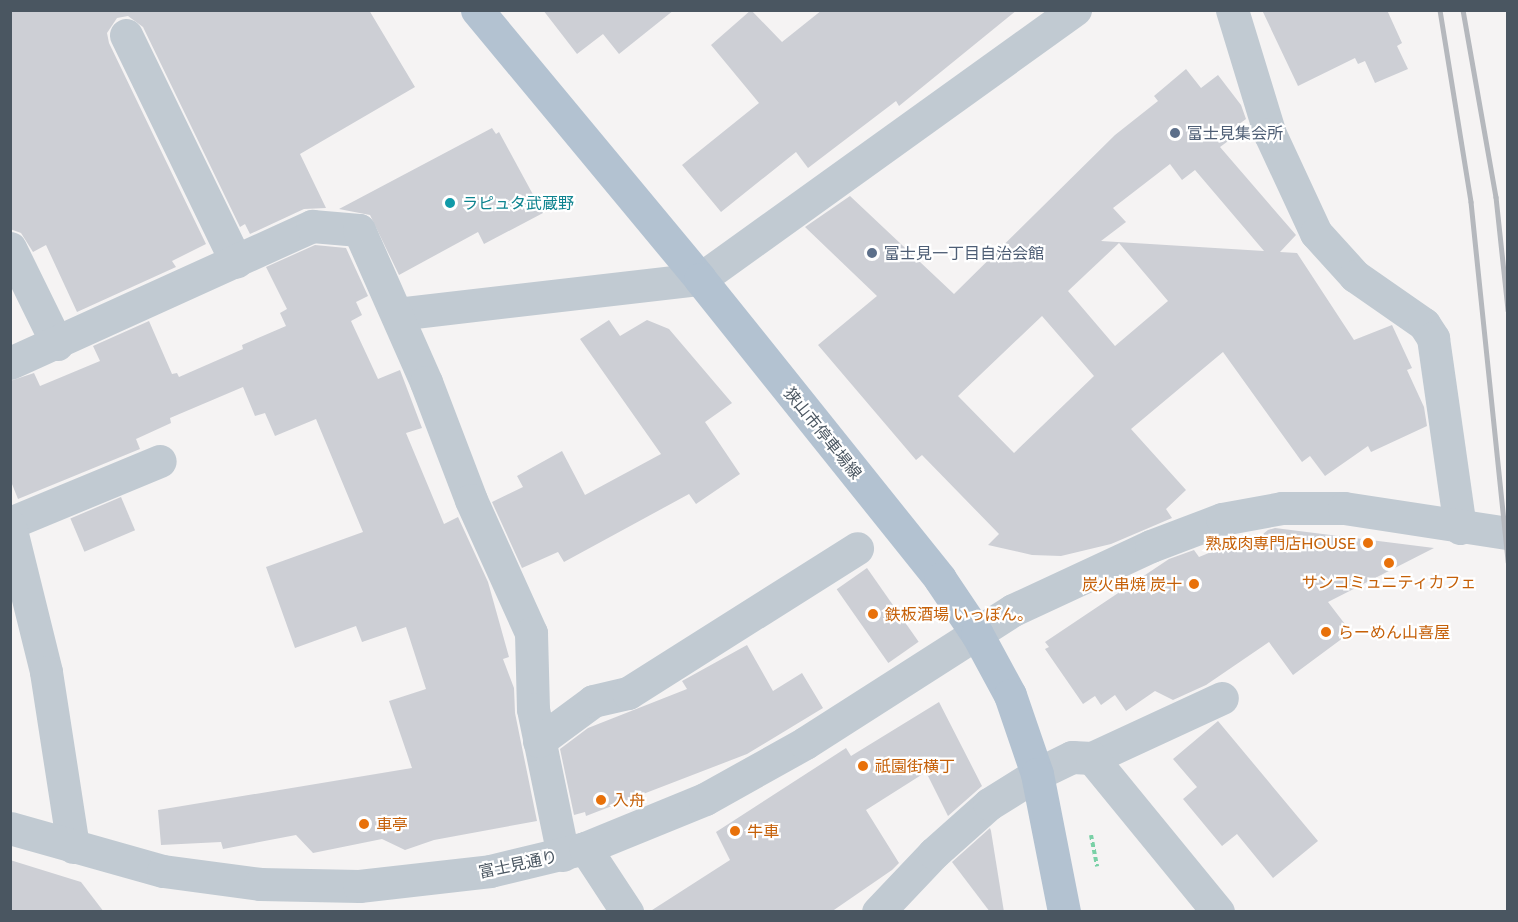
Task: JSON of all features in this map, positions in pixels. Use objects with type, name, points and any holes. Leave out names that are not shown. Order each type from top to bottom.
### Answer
[{"type":"main road","name":"狭山市停車場線","points":[[477,10],[700,279],[940,579],[977,634],[1010,695],[1037,774],[1064,912]]},
{"type":"street","points":[[397,314],[700,279],[1075,10]]},
{"type":"street","points":[[1232,10],[1270,134],[1316,233],[1354,276],[1424,324],[1434,338],[1460,528]]},
{"type":"street","points":[[126,35],[236,262]]},
{"type":"street","points":[[10,363],[57,344],[312,226],[359,230],[397,314],[471,500],[531,633],[534,709],[539,741],[574,852],[627,912]]},
{"type":"street","points":[[10,248],[57,344]]},
{"type":"street","points":[[73,847],[46,672],[10,525],[160,461]]},
{"type":"street","name":"富士見通り","points":[[14,833],[163,871],[260,884],[359,886],[490,871],[574,852],[705,799],[805,743],[1013,610],[1151,546],[1222,519],[1282,508],[1344,508],[1460,528],[1508,533]]},
{"type":"street","points":[[539,741],[593,701],[628,693],[857,548]]},
{"type":"street","points":[[878,912],[934,853],[989,804],[1037,774],[1072,757],[1092,758],[1222,698]]},
{"type":"street","points":[[1092,758],[1218,912]]},
{"type":"building","points":[[10,10],[369,10],[415,87],[300,154],[326,208],[304,209],[250,234],[245,224],[240,227],[143,27],[128,16],[117,18],[107,33],[109,43],[206,244],[172,261],[176,267],[77,312],[46,245],[33,252],[21,233],[10,229]]},
{"type":"building","points":[[543,10],[674,10],[619,54],[603,34],[577,54]]},
{"type":"building","points":[[751,10],[782,42],[822,10],[1017,10],[899,106],[896,101],[808,168],[796,152],[721,212],[682,165],[759,103],[711,45]]},
{"type":"building","points":[[1262,10],[1387,10],[1402,43],[1397,46],[1408,69],[1375,83],[1365,61],[1358,64],[1355,58],[1298,86]]},
{"type":"building","points":[[1186,69],[1201,88],[1218,75],[1241,105],[1246,119],[1231,130],[1235,136],[1220,147],[1296,235],[1280,252],[1297,253],[1354,340],[1392,325],[1412,368],[1407,370],[1424,407],[1427,426],[1371,452],[1368,446],[1325,476],[1310,456],[1302,462],[1223,352],[1131,429],[1186,490],[1166,509],[1172,518],[1111,544],[1061,556],[1032,555],[988,545],[999,534],[922,455],[916,460],[818,345],[877,296],[805,227],[850,196],[954,294],[1115,135],[1158,101],[1154,96]],"holes":[[[1170,164],[1182,180],[1195,170],[1264,251],[1101,241],[1126,222],[1113,208]],[[1119,243],[1168,301],[1115,346],[1068,291]],[[1042,316],[1094,376],[1014,453],[958,396]]]},
{"type":"building","name":"ラピュタ武蔵野","points":[[492,128],[496,134],[499,132],[543,213],[484,244],[478,232],[399,275],[370,215],[339,209]]},
{"type":"building","points":[[315,245],[346,248],[368,296],[356,302],[362,315],[351,321],[378,379],[400,370],[422,428],[406,433],[444,524],[458,517],[488,582],[509,657],[503,659],[514,688],[515,713],[537,821],[434,840],[405,850],[382,839],[313,853],[296,835],[223,849],[221,842],[161,845],[158,810],[412,768],[389,701],[426,689],[406,627],[362,642],[356,626],[295,648],[266,567],[363,532],[316,419],[275,436],[265,413],[255,416],[243,387],[170,418],[171,423],[136,439],[140,449],[18,499],[10,479],[10,381],[34,373],[40,386],[100,361],[93,346],[149,321],[172,374],[177,373],[179,377],[243,349],[242,345],[286,326],[280,313],[287,309],[266,267]]},
{"type":"building","points":[[609,320],[620,336],[647,320],[669,329],[732,403],[705,422],[740,474],[696,504],[689,494],[564,562],[558,552],[522,568],[492,502],[523,487],[517,476],[562,451],[585,495],[661,454],[580,339]]},
{"type":"building","points":[[121,497],[135,530],[84,552],[70,518]]},
{"type":"building","points":[[1275,528],[1434,548],[1328,602],[1351,632],[1293,675],[1269,642],[1206,685],[1173,700],[1155,691],[1126,711],[1115,695],[1101,705],[1095,696],[1083,704],[1045,649],[1049,647],[1045,642],[1169,559],[1194,550],[1199,557],[1221,548],[1244,549],[1268,530]]},
{"type":"building","points":[[867,568],[919,642],[888,663],[837,589]]},
{"type":"building","points":[[747,645],[773,691],[802,673],[823,708],[747,754],[586,816],[585,812],[574,815],[560,749],[588,728],[687,689],[682,681]]},
{"type":"building","points":[[939,702],[982,786],[948,816],[926,772],[866,810],[899,863],[892,870],[831,912],[649,912],[730,860],[716,832],[846,748],[851,756]]},
{"type":"building","points":[[1218,721],[1318,841],[1273,878],[1237,834],[1222,846],[1183,799],[1197,787],[1173,759]]},
{"type":"building","points":[[990,828],[1004,912],[990,912],[952,862]]},
{"type":"building","points":[[10,860],[81,882],[104,912],[10,912]]},
{"type":"railway","points":[[1440,10],[1471,202],[1508,562]]},
{"type":"railway","points":[[1463,10],[1496,197],[1508,310]]},
{"type":"place","name":"富士見集会所","points":[[1175,133]]},
{"type":"place","name":"ラピュタ武蔵野","points":[[450,203]]},
{"type":"place","name":"富士見一丁目自治会館","points":[[872,253]]},
{"type":"place","name":"熟成肉専門店HOUSE","points":[[1368,543]]},
{"type":"place","name":"サンコミュニティカフェ","points":[[1389,563]]},
{"type":"place","name":"炭火串焼 炭十","points":[[1194,584]]},
{"type":"place","name":"鉄板酒場 いっぽん。","points":[[873,614]]},
{"type":"place","name":"らーめん山喜屋","points":[[1326,632]]},
{"type":"place","name":"祇園街横丁","points":[[863,766]]},
{"type":"place","name":"入舟","points":[[601,800]]},
{"type":"place","name":"車亭","points":[[364,824]]},
{"type":"place","name":"牛車","points":[[735,831]]}]
